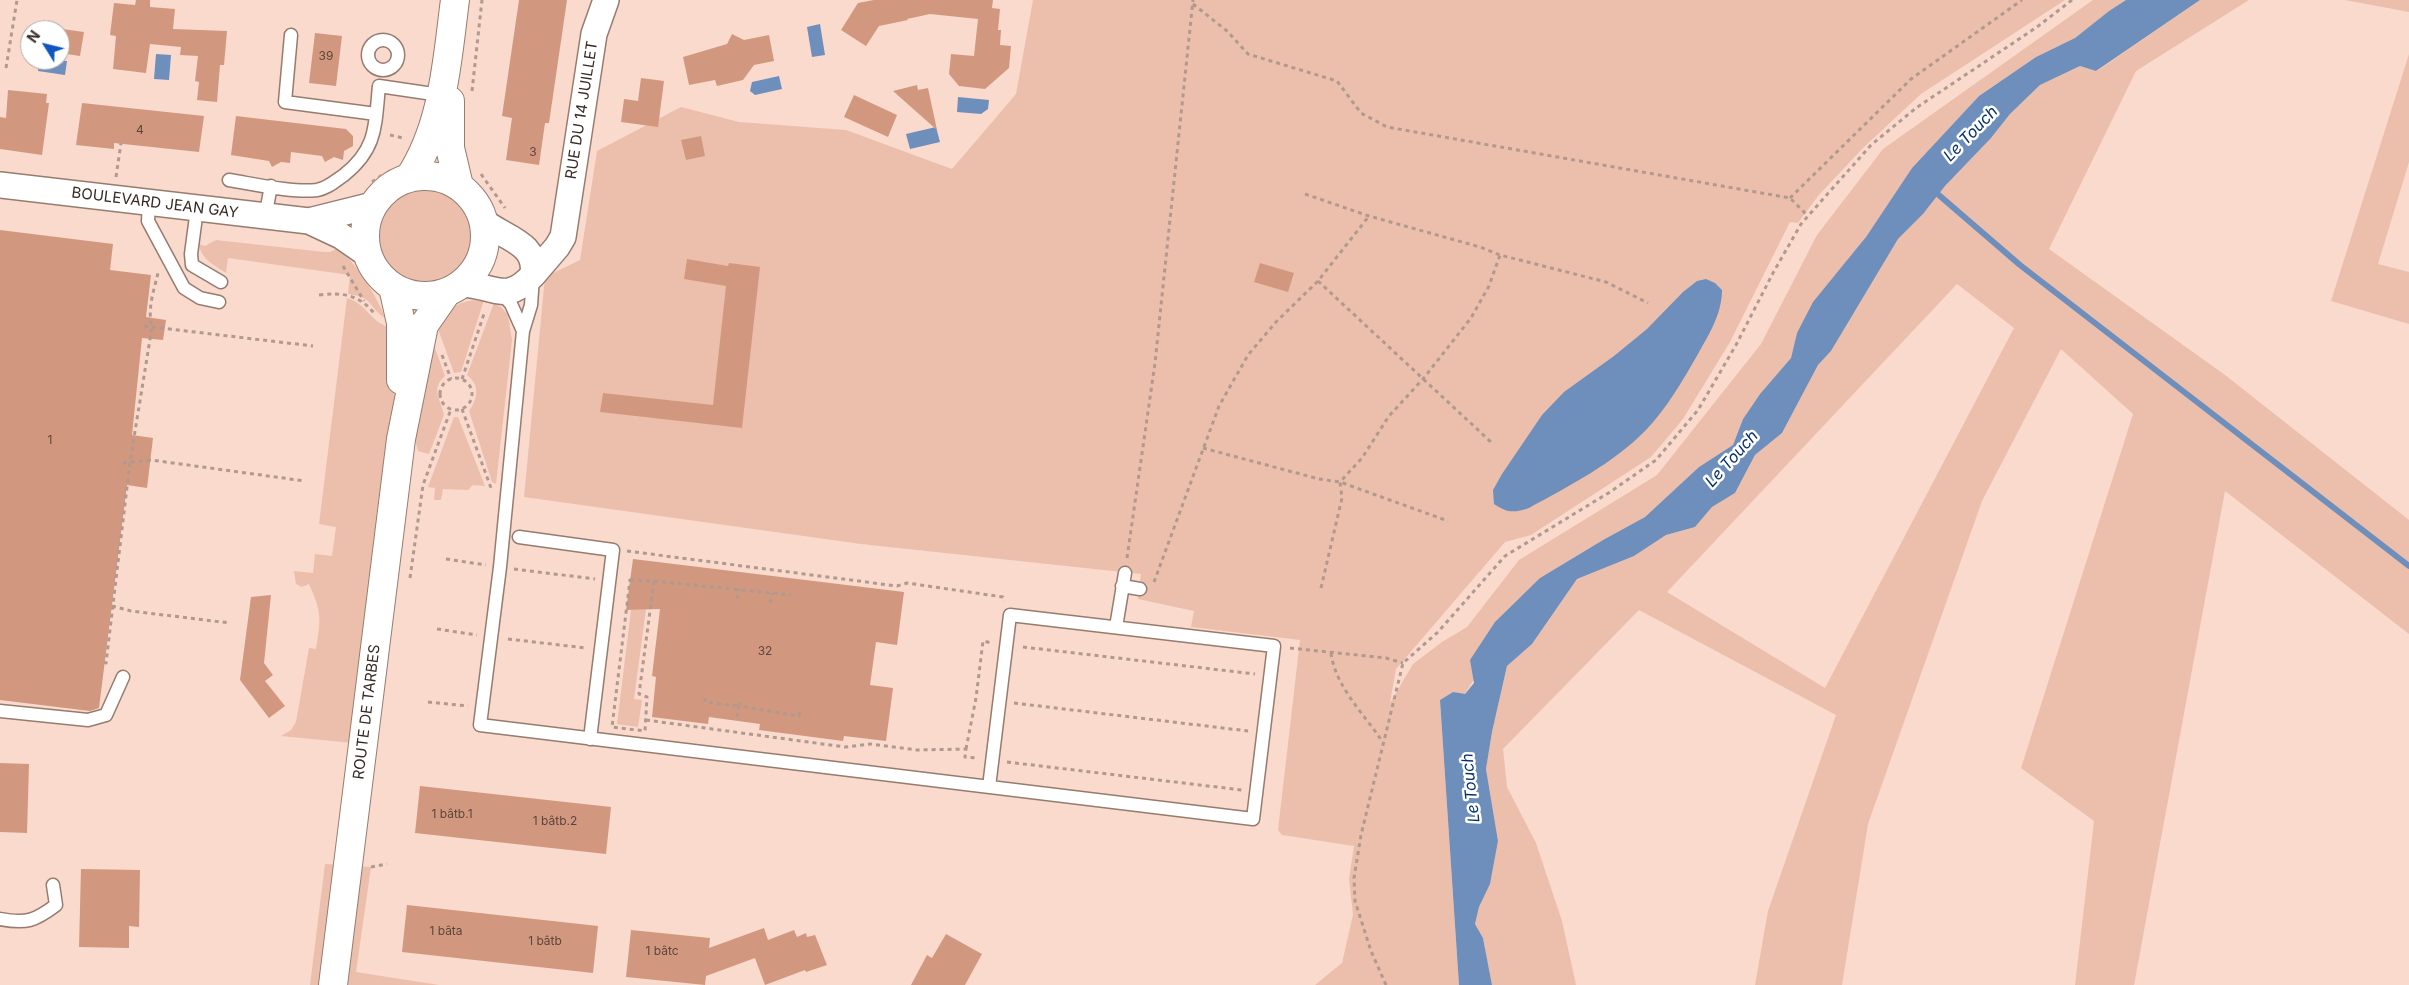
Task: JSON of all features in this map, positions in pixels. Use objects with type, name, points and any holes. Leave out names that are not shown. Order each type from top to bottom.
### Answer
[{"type":"main road","points":[[409,178],[428,143],[443,88],[455,0]]},
{"type":"main road","points":[[443,88],[450,98],[450,148],[469,179],[474,201],[495,215],[485,236],[480,259],[472,273],[454,288],[420,296],[401,292],[393,287],[377,273],[367,254],[365,229],[373,205],[388,188],[409,178],[435,176],[469,179]]},
{"type":"main road","name":"ROUTE DE TARBES","points":[[393,287],[401,323],[401,439]]},
{"type":"main road","name":"ROUTE DE TARBES","points":[[333,985],[401,439],[424,326],[454,288]]},
{"type":"street","name":"RUE DU 14 JUILLET","points":[[500,292],[510,292],[518,289],[558,247],[563,237],[594,34],[606,0]]},
{"type":"street","name":"BOULEVARD JEAN GAY","points":[[0,185],[309,221],[373,205]]},
{"type":"street","points":[[495,215],[501,234],[524,245],[536,246],[547,243],[565,223]]},
{"type":"street","name":"BOULEVARD JEAN GAY","points":[[309,221],[341,236],[367,254]]},
{"type":"street","points":[[524,245],[533,258],[533,275]]},
{"type":"street","points":[[454,288],[481,286],[500,292]]},
{"type":"lane","points":[[291,35],[285,102],[376,114]]},
{"type":"lane","points":[[229,180],[308,190],[324,188],[359,163],[369,147],[374,132],[382,71]]},
{"type":"lane","points":[[379,86],[443,88]]},
{"type":"lane","points":[[265,217],[271,186]]},
{"type":"lane","points":[[149,203],[148,221],[184,288],[200,298],[219,302]]},
{"type":"lane","points":[[197,209],[190,254],[192,265],[221,282]]},
{"type":"lane","points":[[533,275],[531,304],[523,331],[500,567],[480,725],[590,739],[1254,819],[1274,646],[1010,615],[989,787]]},
{"type":"lane","points":[[500,292],[511,304],[523,331]]},
{"type":"lane","points":[[519,537],[613,550],[590,739]]},
{"type":"lane","points":[[1116,627],[1125,573]]},
{"type":"lane","points":[[1122,586],[1140,589]]},
{"type":"lane","points":[[0,711],[88,720],[106,715],[123,676]]},
{"type":"lane","points":[[0,919],[18,922],[37,919],[56,905],[53,885]]},
{"type":"path","points":[[6,68],[17,0]]},
{"type":"path","points":[[472,94],[482,0]]},
{"type":"path","points":[[1790,198],[1911,79],[2022,0]]},
{"type":"path","points":[[1386,985],[1371,951],[1355,901],[1354,878],[1361,835],[1403,663],[1438,632],[1505,556],[1610,492],[1656,460],[1698,410],[1736,345],[1801,224],[1871,145],[1916,108],[2037,27],[2072,0]]},
{"type":"path","points":[[1193,2],[1227,31],[1248,54],[1337,81],[1361,113],[1387,128],[1790,198],[1808,216]]},
{"type":"path","points":[[1125,573],[1156,363],[1193,2]]},
{"type":"path","points":[[374,132],[410,140]]},
{"type":"path","points":[[121,143],[116,178],[125,179]]},
{"type":"path","points":[[469,179],[495,215]]},
{"type":"path","points":[[1305,194],[1369,216],[1480,247],[1500,255],[1606,282],[1648,302]]},
{"type":"path","points":[[1140,589],[1153,584],[1218,406],[1248,354],[1276,322],[1318,281],[1369,216]]},
{"type":"path","points":[[1321,588],[1342,498],[1340,482],[1362,458],[1389,416],[1423,379],[1471,318],[1489,286],[1500,255]]},
{"type":"path","points":[[338,262],[343,266],[365,302],[378,318]]},
{"type":"path","points":[[104,662],[106,663],[130,462],[152,326],[150,302],[158,272]]},
{"type":"path","points":[[1318,281],[1492,443]]},
{"type":"path","points":[[319,295],[333,293],[365,302]]},
{"type":"path","points":[[144,326],[314,346]]},
{"type":"path","points":[[454,378],[462,379],[471,387],[471,400],[462,409],[451,409],[446,406],[440,394],[445,382],[454,378]]},
{"type":"path","points":[[423,485],[451,409]]},
{"type":"path","points":[[462,409],[491,490],[506,498]]},
{"type":"path","points":[[1202,448],[1319,479],[1340,482],[1448,521]]},
{"type":"path","points":[[123,463],[156,460],[306,481]]},
{"type":"path","points":[[613,550],[896,586],[907,583],[1003,597],[1010,615]]},
{"type":"path","points":[[446,559],[610,581],[654,581],[791,595]]},
{"type":"path","points":[[630,580],[612,727],[645,731],[648,697],[639,694],[654,581]]},
{"type":"path","points":[[737,599],[739,589]]},
{"type":"path","points":[[770,602],[772,593]]},
{"type":"path","points":[[112,606],[131,611],[230,623]]},
{"type":"path","points":[[437,629],[601,650]]},
{"type":"path","points":[[1257,791],[965,757],[976,698],[982,641],[1006,646],[1270,676]]},
{"type":"path","points":[[1300,650],[1386,658],[1403,663]]},
{"type":"path","points":[[1331,653],[1332,662],[1341,684],[1383,741]]},
{"type":"path","points":[[705,698],[705,702],[740,704],[799,716],[800,710]]},
{"type":"path","points":[[976,698],[1264,733]]},
{"type":"path","points":[[737,718],[740,704]]},
{"type":"path","points":[[646,720],[846,747],[871,744],[917,750],[966,749]]},
{"type":"path","points":[[371,868],[387,864]]},
{"type":"shaded area","points":[[1033,0],[2065,0],[1921,94],[1864,147],[1818,196],[1798,223],[1790,222],[1730,342],[1683,419],[1651,457],[1531,535],[1505,542],[1396,669],[1390,703],[1413,664],[1442,642],[1467,627],[1519,560],[1657,475],[1761,344],[1817,235],[1883,149],[2093,0],[2126,0],[2075,38],[2036,57],[1979,96],[1912,168],[1866,237],[1797,333],[1791,358],[1760,394],[1743,419],[1733,445],[1699,467],[1645,517],[1540,578],[1464,695],[1453,692],[1440,700],[1459,985],[1315,985],[1342,963],[1353,915],[1349,879],[1354,846],[1282,835],[1278,830],[1300,640],[1191,627],[1194,611],[1138,599],[1141,574],[861,544],[524,497],[545,277],[580,260],[597,151],[681,107],[739,122],[846,130],[952,169],[1016,94]]},
{"type":"shaded area","points":[[2200,0],[2249,0],[2136,71],[2049,249],[2225,375],[2409,520],[2409,634],[2225,491],[2134,985],[2075,985],[2094,821],[2021,768],[2133,414],[2061,349],[1982,501],[1868,824],[1842,985],[1755,985],[1768,911],[1836,715],[1639,610],[1503,749],[1507,787],[1536,843],[1562,921],[1576,985],[1492,985],[1483,938],[1475,924],[1479,907],[1490,884],[1498,841],[1486,769],[1492,732],[1507,666],[1532,644],[1577,579],[1634,556],[1666,535],[1695,527],[1712,507],[1735,493],[1755,455],[1782,433],[1818,365],[1831,351],[1898,239],[1923,214],[1945,186],[1991,138],[2010,114],[2040,85],[2080,66],[2097,71]],"holes":[[[1957,284],[2014,328],[1825,688],[1667,592]]]},
{"type":"shaded area","points":[[2345,0],[2409,0],[2409,12]]},
{"type":"shaded area","points":[[2409,54],[2409,162],[2378,264],[2409,272],[2409,324],[2331,301]]},
{"type":"shaded area","points":[[416,190],[434,190],[451,197],[464,210],[471,227],[471,245],[464,262],[451,275],[434,282],[416,282],[399,275],[386,262],[379,245],[379,227],[386,210],[399,197]]},
{"type":"shaded area","points":[[216,240],[324,252],[330,252],[338,248],[352,262],[365,280],[385,318],[367,300],[348,294],[350,275],[228,258],[226,273],[205,258],[200,249],[199,244],[205,246]]},
{"type":"shaded area","points":[[347,298],[360,305],[385,326],[393,328],[397,378],[353,743],[281,736],[291,730],[296,722],[309,648],[316,649],[319,630],[318,609],[309,584],[302,587],[296,584],[294,571],[313,573],[315,554],[332,556],[336,527],[319,524]]},
{"type":"shaded area","points":[[479,299],[484,300],[461,372],[454,373],[437,326],[454,306]]},
{"type":"shaded area","points":[[494,303],[501,307],[508,315],[512,340],[496,484],[492,482],[469,411],[476,397],[476,387],[467,375]]},
{"type":"shaded area","points":[[432,340],[445,376],[438,385],[437,390],[444,415],[429,454],[418,451],[413,432]]},
{"type":"shaded area","points":[[454,417],[458,417],[485,486],[473,485],[468,490],[443,489],[441,500],[434,500],[435,488],[428,487]]},
{"type":"shaded area","points":[[646,609],[634,699],[642,700],[638,727],[617,724],[631,610]]},
{"type":"shaded area","points":[[325,864],[371,867],[356,972],[439,985],[310,985]]},
{"type":"water","name":"Le Touch","points":[[2126,0],[2200,0],[2096,71],[2080,66],[2040,85],[2010,114],[1991,138],[1945,186],[1923,214],[1898,239],[1831,351],[1818,365],[1782,433],[1755,455],[1735,493],[1712,507],[1695,527],[1666,535],[1634,556],[1577,579],[1532,644],[1507,666],[1492,732],[1486,769],[1498,841],[1490,884],[1479,907],[1475,924],[1483,938],[1492,985],[1459,985],[1440,700],[1453,692],[1465,694],[1474,683],[1470,660],[1495,622],[1540,578],[1645,517],[1699,467],[1733,445],[1743,419],[1760,394],[1791,358],[1797,333],[1813,302],[1866,237],[1912,168],[1979,96],[2036,57],[2075,38]]},
{"type":"water","points":[[820,24],[825,55],[812,57],[807,27]]},
{"type":"water","points":[[156,54],[171,55],[169,80],[154,79]]},
{"type":"water","points":[[38,70],[66,70],[65,75]]},
{"type":"water","points":[[779,76],[782,89],[755,95],[750,91],[752,82]]},
{"type":"water","points":[[958,97],[989,100],[988,109],[981,114],[957,112]]},
{"type":"water","points":[[936,127],[940,142],[910,149],[906,134]]},
{"type":"water","points":[[1706,279],[1715,283],[1722,290],[1717,316],[1680,384],[1668,403],[1646,430],[1620,453],[1605,463],[1529,508],[1511,511],[1494,504],[1493,490],[1542,415],[1564,392],[1614,356],[1647,329],[1683,292],[1697,281]]},
{"type":"building","points":[[136,0],[150,0],[150,7],[175,9],[173,29],[227,31],[224,65],[220,65],[217,102],[197,100],[199,82],[195,81],[198,56],[180,55],[181,47],[150,44],[146,73],[113,69],[116,36],[110,35],[114,3],[135,5]]},
{"type":"building","points":[[519,0],[567,0],[549,123],[545,123],[539,165],[506,160],[512,118],[502,116]]},
{"type":"building","points":[[874,0],[993,0],[992,8],[1000,9],[998,30],[1001,30],[1000,45],[1011,46],[1009,68],[985,89],[959,86],[949,74],[951,54],[974,56],[978,19],[930,14],[907,19],[879,26],[866,46],[841,30],[858,3]]},
{"type":"building","points":[[70,30],[84,32],[80,56],[70,54]]},
{"type":"building","points":[[315,33],[342,36],[336,86],[309,83]]},
{"type":"building","points":[[732,34],[744,40],[769,35],[774,61],[754,65],[743,80],[717,86],[715,80],[689,85],[683,57],[727,44]]},
{"type":"building","points":[[641,78],[664,81],[658,127],[621,122],[624,99],[638,101]]},
{"type":"building","points":[[917,85],[918,90],[928,88],[937,130],[893,91]]},
{"type":"building","points":[[8,90],[47,94],[46,103],[49,103],[42,155],[0,149],[0,117],[6,118]]},
{"type":"building","points":[[854,95],[897,115],[888,137],[844,117]]},
{"type":"building","points":[[82,103],[204,116],[199,152],[114,143],[114,149],[76,145]]},
{"type":"building","points":[[236,116],[346,129],[353,136],[353,146],[344,151],[343,160],[334,157],[325,162],[322,156],[291,152],[290,163],[281,162],[272,167],[269,161],[231,155]]},
{"type":"building","points":[[701,136],[705,156],[686,160],[681,140]]},
{"type":"building","points":[[0,230],[113,244],[110,270],[151,275],[146,317],[166,320],[163,340],[142,338],[132,435],[153,438],[147,488],[127,485],[99,708],[90,711],[0,700]]},
{"type":"building","points":[[687,259],[728,266],[729,263],[760,267],[742,428],[600,412],[603,393],[713,405],[726,286],[684,279]]},
{"type":"building","points":[[1260,263],[1294,273],[1288,292],[1254,282]]},
{"type":"building","points":[[633,559],[904,592],[897,645],[876,642],[870,685],[893,688],[886,741],[844,736],[843,741],[759,730],[760,724],[709,717],[708,724],[652,717],[656,677],[652,676],[660,609],[626,610]]},
{"type":"building","points":[[271,595],[264,663],[273,675],[265,681],[285,706],[269,718],[240,680],[251,597]]},
{"type":"building","points":[[0,763],[29,764],[27,833],[0,832]]},
{"type":"building","points":[[420,786],[611,807],[606,854],[415,833]]},
{"type":"building","points":[[81,869],[140,870],[139,927],[129,926],[129,948],[79,947]]},
{"type":"building","points":[[407,905],[598,926],[593,973],[402,952]]},
{"type":"building","points":[[764,928],[768,940],[794,930],[797,937],[806,933],[807,937],[815,935],[827,965],[806,972],[805,970],[765,985],[755,958],[706,976],[705,985],[626,977],[631,930],[710,938],[709,948]]},
{"type":"building","points":[[946,934],[982,954],[965,985],[911,985],[927,955],[932,958]]},
{"type":"waterway","points":[[1933,190],[2020,265],[2409,566]]}]
